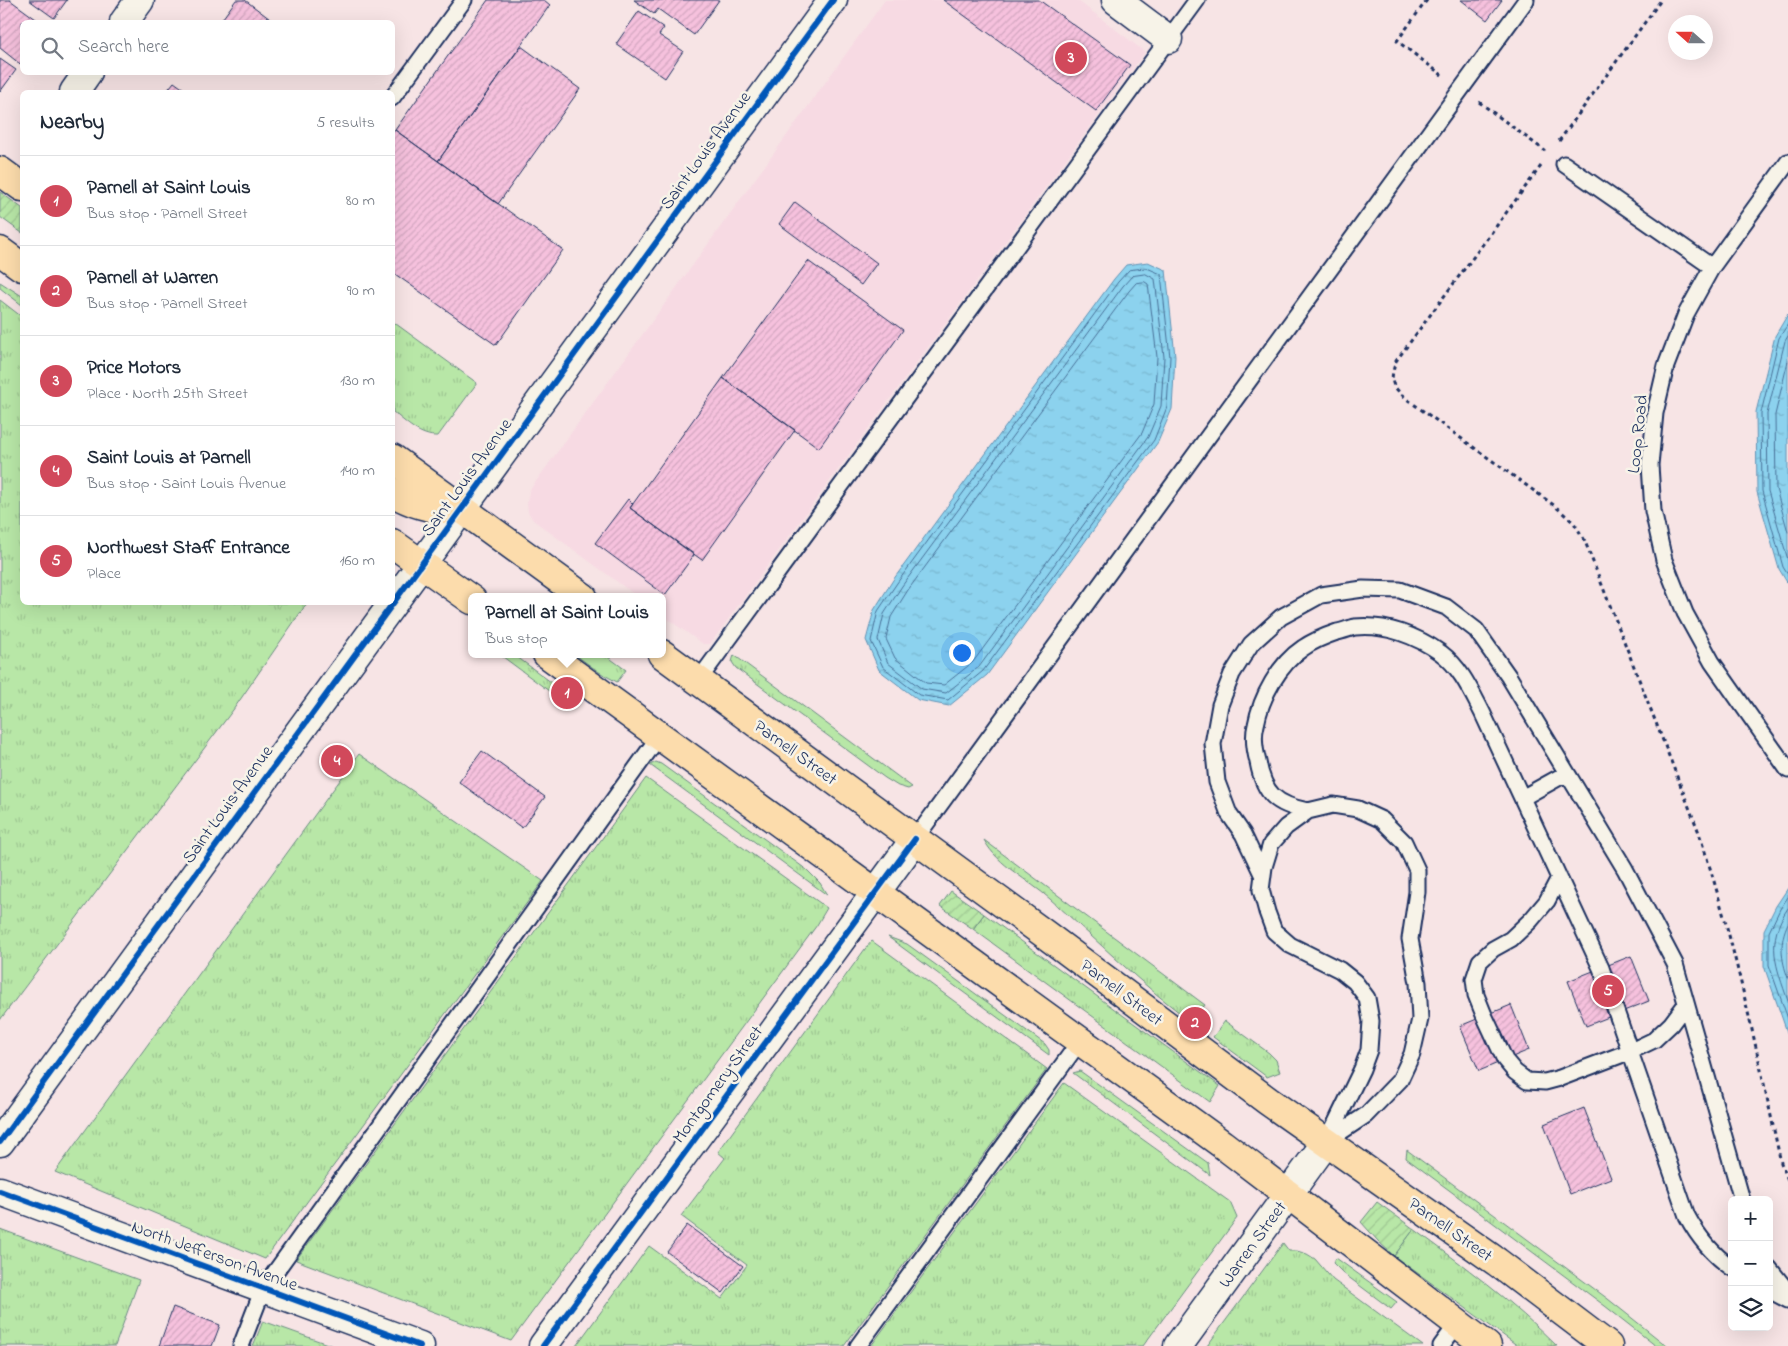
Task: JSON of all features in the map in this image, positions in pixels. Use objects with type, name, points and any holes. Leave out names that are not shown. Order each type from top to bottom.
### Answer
[{"type":"main road","points":[[0,251],[20,266]]},
{"type":"main road","points":[[395,460],[578,593]]},
{"type":"main road","points":[[395,493],[431,508],[462,509]]},
{"type":"main road","points":[[395,545],[468,597]]},
{"type":"main road","name":"Parnell Street","points":[[666,657],[1046,935],[1268,1101],[1497,1262],[1608,1346]]},
{"type":"main road","points":[[553,658],[1288,1194],[1487,1346]]},
{"type":"street","points":[[125,20],[140,0]]},
{"type":"street","name":"Saint Louis Avenue","points":[[395,601],[833,0]]},
{"type":"street","points":[[1116,0],[1168,39]]},
{"type":"street","points":[[75,90],[86,75]]},
{"type":"street","name":"Saint Louis Avenue","points":[[0,1142],[392,605]]},
{"type":"street","name":"Montgomery Street","points":[[543,1346],[915,839]]},
{"type":"street","name":"Warren Street","points":[[1178,1346],[1327,1141]]},
{"type":"street","name":"North Jefferson Avenue","points":[[0,1191],[420,1346]]},
{"type":"lane","points":[[395,94],[464,0]]},
{"type":"lane","points":[[698,681],[1197,0]]},
{"type":"lane","points":[[915,839],[1526,0]]},
{"type":"lane","name":"Loop Road","points":[[1788,162],[1712,267],[1686,314],[1666,366],[1655,413],[1650,465],[1653,510],[1664,560],[1685,613],[1712,662],[1788,770]]},
{"type":"lane","points":[[1564,164],[1712,267]]},
{"type":"lane","points":[[1263,876],[1243,834],[1229,814],[1217,782],[1213,744],[1220,705],[1232,674],[1251,644],[1281,617],[1321,595],[1363,589],[1400,590],[1446,607],[1476,630],[1509,678],[1626,869],[1665,942],[1675,964],[1741,1196]]},
{"type":"lane","points":[[1327,1141],[1373,1109],[1400,1080],[1412,1054],[1420,1019],[1418,983],[1410,939],[1417,892],[1417,870],[1404,842],[1382,820],[1358,809],[1341,806],[1308,811],[1291,808],[1272,796],[1262,780],[1255,751],[1256,726],[1263,700],[1279,672],[1301,649],[1324,637],[1355,627],[1383,628],[1409,634],[1442,654],[1463,675],[1601,968],[1687,1216],[1698,1236],[1718,1258],[1728,1265]]},
{"type":"lane","points":[[241,1346],[263,1288],[660,735]]},
{"type":"lane","points":[[1522,798],[1567,773]]},
{"type":"lane","points":[[1308,811],[1286,826],[1271,844],[1261,890],[1274,931],[1290,945],[1340,970],[1355,982],[1367,998],[1371,1021],[1369,1050],[1362,1069],[1327,1141]]},
{"type":"lane","points":[[1559,878],[1547,901],[1531,920],[1511,938],[1493,948],[1480,961],[1474,978],[1476,995],[1505,1060],[1515,1072],[1528,1080],[1545,1082],[1631,1051],[1654,1040],[1671,1024],[1686,1004]]},
{"type":"lane","points":[[858,1346],[1080,1041]]},
{"type":"lane","points":[[1773,1273],[1788,1292]]},
{"type":"lane","points":[[1773,1292],[1788,1300]]},
{"type":"lane","points":[[1441,1346],[1458,1324]]},
{"type":"path","points":[[1555,146],[1661,0]]},
{"type":"path","points":[[1544,162],[1396,361],[1391,377],[1396,390],[1555,506],[1574,523],[1584,539],[1698,830],[1714,879],[1745,996],[1781,1164],[1788,1180]]},
{"type":"shaded area","points":[[885,0],[1077,0],[1145,52],[710,644],[703,644],[666,618],[666,593],[633,593],[533,520],[528,512],[529,491]]},
{"type":"green space","points":[[0,192],[20,207],[20,232],[0,217]]},
{"type":"green space","points":[[0,282],[20,295],[20,303],[0,288]]},
{"type":"green space","points":[[0,300],[20,315],[20,605],[306,605],[233,710],[0,1020]]},
{"type":"green space","points":[[395,323],[477,383],[438,436],[425,434],[395,414]]},
{"type":"green space","points":[[734,655],[912,787],[908,789],[898,786],[885,778],[736,668],[732,662]]},
{"type":"green space","points":[[504,658],[518,658],[559,688],[553,694]]},
{"type":"green space","points":[[580,658],[610,658],[626,670],[617,682]]},
{"type":"green space","points":[[359,754],[543,881],[265,1259],[55,1172]]},
{"type":"green space","points":[[656,762],[807,870],[820,883],[827,895],[650,765]]},
{"type":"green space","points":[[646,778],[827,908],[817,925],[511,1341],[296,1260]]},
{"type":"green space","points":[[984,840],[1205,1005],[1192,1022],[1137,978],[1042,892],[997,858]]},
{"type":"green space","points":[[951,891],[984,914],[973,929],[940,906]]},
{"type":"green space","points":[[984,914],[1220,1086],[1210,1102],[973,929]]},
{"type":"green space","points":[[888,937],[907,944],[1045,1044],[1049,1050],[1049,1055]]},
{"type":"green space","points":[[872,941],[1047,1069],[844,1346],[576,1346],[649,1246],[722,1299],[747,1265],[681,1216],[725,1158],[718,1152]]},
{"type":"green space","points":[[1225,1021],[1269,1053],[1276,1060],[1280,1072],[1267,1077],[1213,1037]]},
{"type":"green space","points":[[1080,1071],[1208,1163],[1210,1175],[1073,1073]]},
{"type":"green space","points":[[1064,1083],[1230,1202],[1237,1218],[1143,1346],[871,1346]]},
{"type":"green space","points":[[1407,1150],[1608,1299],[1667,1346],[1656,1346],[1406,1158]]},
{"type":"green space","points":[[1377,1202],[1414,1229],[1394,1256],[1361,1222]]},
{"type":"green space","points":[[0,1229],[139,1280],[115,1346],[0,1346]]},
{"type":"green space","points":[[1414,1229],[1506,1299],[1557,1346],[1518,1346],[1394,1256]]},
{"type":"green space","points":[[1283,1243],[1289,1251],[1307,1254],[1315,1259],[1333,1280],[1423,1346],[1207,1346]]},
{"type":"green space","points":[[1336,1258],[1397,1302],[1391,1309],[1343,1273],[1333,1263]]},
{"type":"green space","points":[[263,1321],[333,1346],[253,1346]]},
{"type":"water","points":[[1148,262],[1166,270],[1175,356],[1172,409],[1158,442],[987,675],[949,706],[918,700],[879,670],[866,640],[874,610],[893,580],[1114,279],[1126,265]]},
{"type":"water","points":[[1788,314],[1788,584],[1779,569],[1757,492],[1756,412],[1775,336]]},
{"type":"water","points":[[1788,888],[1788,1035],[1764,966],[1764,930]]},
{"type":"building","points":[[0,0],[10,0],[37,20],[20,20],[20,64],[0,48]]},
{"type":"building","points":[[29,0],[67,0],[54,18]]},
{"type":"building","points":[[236,0],[245,0],[271,20],[221,20]]},
{"type":"building","points":[[488,0],[544,0],[550,5],[438,161],[395,130]]},
{"type":"building","points":[[634,0],[719,0],[694,35],[658,9],[654,14]]},
{"type":"building","points":[[943,0],[1039,0],[1130,65],[1096,111]]},
{"type":"building","points":[[1461,0],[1502,0],[1487,20]]},
{"type":"building","points":[[639,11],[664,28],[659,35],[683,51],[665,78],[616,44]]},
{"type":"building","points":[[521,46],[580,89],[498,204],[438,161]]},
{"type":"building","points":[[0,59],[16,70],[0,92]]},
{"type":"building","points":[[174,82],[185,90],[168,90]]},
{"type":"building","points":[[395,130],[563,250],[496,345],[395,274]]},
{"type":"building","points":[[795,202],[877,263],[861,285],[779,224]]},
{"type":"building","points":[[808,261],[903,330],[819,448],[723,378]]},
{"type":"building","points":[[723,378],[795,430],[702,560],[630,508]]},
{"type":"building","points":[[628,499],[633,504],[630,508],[694,555],[666,594],[662,593],[595,543]]},
{"type":"building","points":[[482,751],[545,797],[522,828],[459,782]]},
{"type":"building","points":[[1631,956],[1649,1001],[1586,1026],[1568,981]]},
{"type":"building","points":[[1511,1005],[1529,1050],[1479,1071],[1460,1026]]},
{"type":"building","points":[[1584,1108],[1611,1178],[1570,1194],[1544,1124]]},
{"type":"building","points":[[687,1225],[743,1266],[723,1293],[667,1252]]},
{"type":"building","points":[[173,1307],[220,1325],[212,1346],[159,1346]]},
{"type":"cycle path","points":[[395,600],[833,0]]},
{"type":"cycle path","points":[[0,1142],[392,605]]},
{"type":"cycle path","points":[[543,1346],[915,839]]},
{"type":"cycle path","points":[[0,1191],[420,1346]]},
{"type":"place","name":"Price Motors","points":[[1071,58]]},
{"type":"place","name":"Parnell at Saint Louis","points":[[567,693]]},
{"type":"place","name":"Saint Louis at Parnell","points":[[337,761]]},
{"type":"place","name":"Northwest Staff Entrance","points":[[1608,991]]},
{"type":"place","name":"Parnell at Warren","points":[[1195,1023]]}]
